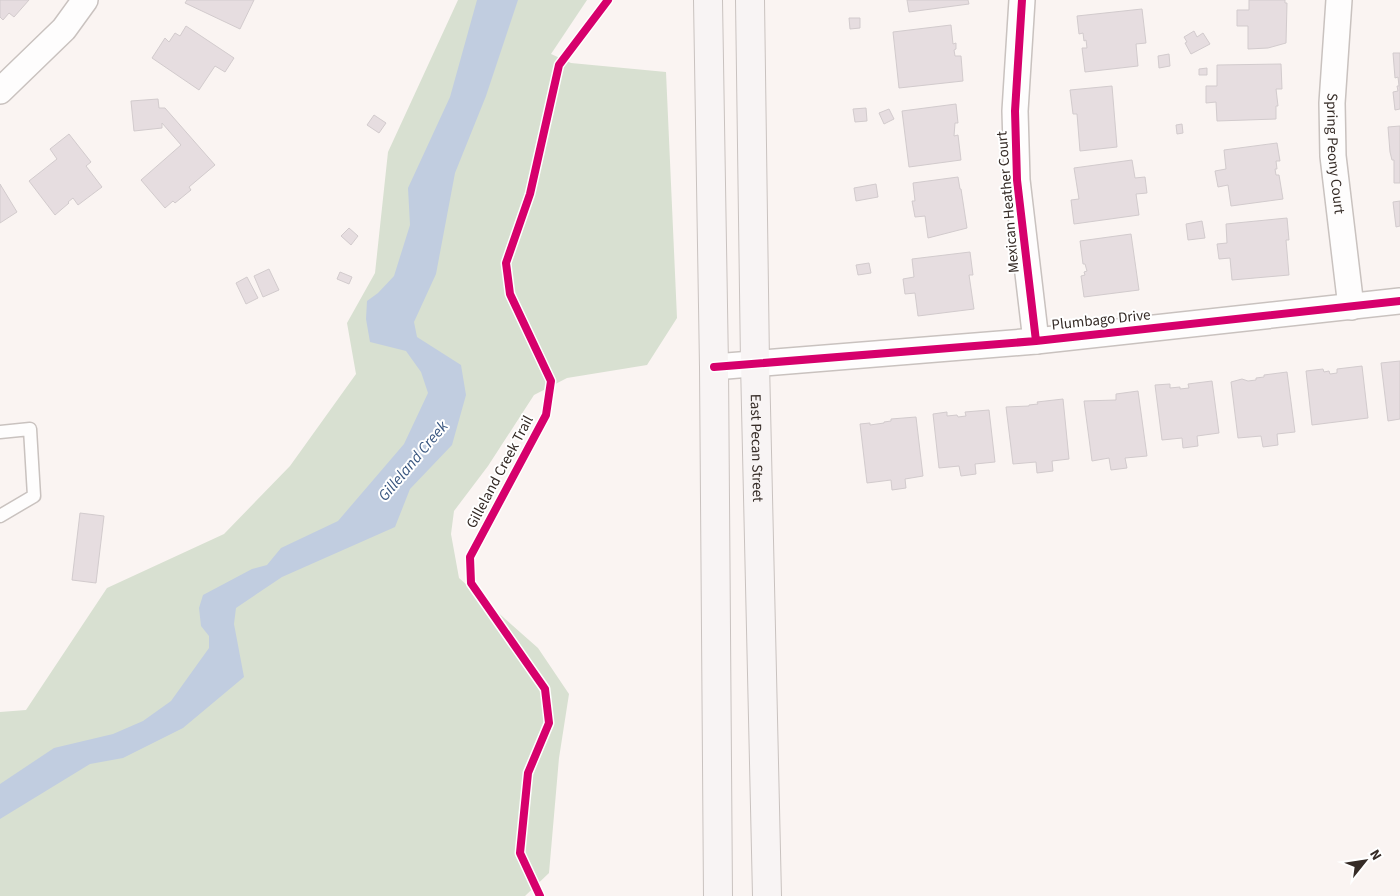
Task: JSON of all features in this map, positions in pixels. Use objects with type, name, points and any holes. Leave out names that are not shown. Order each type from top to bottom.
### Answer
[{"type":"main road","points":[[708,0],[714,367],[718,896]]},
{"type":"main road","name":"East Pecan Street","points":[[750,0],[754,364],[768,896]]},
{"type":"street","points":[[0,91],[64,29],[85,0]]},
{"type":"street","name":"Mexican Heather Court","points":[[1022,0],[1015,111],[1017,180],[1036,341]]},
{"type":"street","name":"Spring Peony Court","points":[[1340,0],[1332,102],[1333,156],[1351,307]]},
{"type":"street","name":"Plumbago Drive","points":[[714,367],[1036,341],[1400,300]]},
{"type":"lane","points":[[0,432],[30,429],[34,496],[0,516]]},
{"type":"green space","points":[[458,0],[587,0],[551,54],[571,63],[666,72],[677,318],[647,365],[567,378],[534,395],[488,466],[454,511],[451,534],[459,578],[538,648],[569,694],[559,758],[549,873],[525,896],[0,896],[0,712],[26,710],[107,588],[224,534],[290,466],[356,374],[347,323],[375,273],[388,152]]},
{"type":"water","name":"Gilleland Creek","points":[[477,0],[518,0],[486,96],[455,173],[436,274],[414,322],[417,337],[461,365],[466,395],[452,445],[410,489],[395,527],[282,577],[236,608],[234,624],[244,677],[183,728],[123,758],[90,764],[0,819],[0,784],[54,748],[113,734],[143,721],[171,701],[209,648],[209,636],[201,626],[199,608],[203,595],[252,569],[267,565],[281,548],[338,521],[404,444],[428,393],[421,372],[406,351],[370,342],[366,319],[367,301],[378,293],[394,276],[410,225],[408,188],[450,97]]},
{"type":"building","points":[[0,0],[29,0],[14,17],[9,13],[3,20],[0,17]]},
{"type":"building","points":[[187,0],[254,0],[240,29],[185,3]]},
{"type":"building","points":[[907,0],[968,0],[969,4],[909,12]]},
{"type":"building","points":[[1249,0],[1285,0],[1285,3],[1287,3],[1286,43],[1268,48],[1248,49],[1248,26],[1237,26],[1237,10],[1249,10]]},
{"type":"building","points":[[1142,9],[1146,43],[1136,44],[1138,66],[1085,72],[1082,48],[1087,48],[1086,40],[1084,41],[1083,33],[1079,34],[1077,16]]},
{"type":"building","points":[[849,18],[860,18],[860,28],[850,29]]},
{"type":"building","points":[[951,25],[953,44],[956,43],[955,56],[961,56],[963,81],[899,88],[893,32]]},
{"type":"building","points":[[186,26],[234,58],[225,72],[215,66],[199,90],[152,58],[165,38],[169,42],[175,33],[180,36]]},
{"type":"building","points":[[1194,31],[1197,37],[1203,33],[1210,44],[1191,54],[1184,37]]},
{"type":"building","points":[[1393,53],[1400,53],[1400,109],[1395,110],[1393,92],[1398,91],[1397,86],[1399,86],[1398,77],[1395,78]]},
{"type":"building","points":[[1169,54],[1170,66],[1159,68],[1158,56]]},
{"type":"building","points":[[1281,64],[1282,89],[1276,89],[1278,106],[1276,106],[1276,119],[1217,121],[1216,102],[1206,103],[1206,86],[1217,86],[1217,65]]},
{"type":"building","points":[[1207,68],[1207,75],[1199,75],[1199,69]]},
{"type":"building","points":[[1112,86],[1117,147],[1080,151],[1077,114],[1073,114],[1070,90]]},
{"type":"building","points":[[158,99],[159,108],[165,108],[215,165],[189,187],[191,190],[175,203],[173,201],[165,208],[141,180],[181,145],[162,123],[162,128],[134,131],[131,101]]},
{"type":"building","points":[[956,104],[958,123],[955,123],[954,136],[958,135],[961,160],[909,167],[902,111]]},
{"type":"building","points":[[866,108],[867,121],[855,122],[853,109]]},
{"type":"building","points":[[889,109],[894,119],[884,124],[879,113]]},
{"type":"building","points":[[374,115],[386,123],[379,133],[367,125]]},
{"type":"building","points":[[1182,124],[1183,133],[1177,134],[1176,125]]},
{"type":"building","points":[[1400,126],[1400,183],[1394,183],[1394,160],[1392,160],[1390,152],[1388,127]]},
{"type":"building","points":[[69,134],[91,162],[86,166],[102,187],[78,205],[73,198],[55,215],[29,181],[57,159],[50,149]]},
{"type":"building","points":[[1277,143],[1280,161],[1276,161],[1277,169],[1275,169],[1276,175],[1279,175],[1283,199],[1231,206],[1228,185],[1218,187],[1215,171],[1226,169],[1224,150]]},
{"type":"building","points":[[1132,160],[1135,178],[1145,177],[1147,193],[1136,194],[1139,215],[1074,224],[1071,200],[1079,199],[1074,168]]},
{"type":"building","points":[[958,177],[967,228],[928,238],[925,216],[915,217],[912,201],[915,201],[913,183]]},
{"type":"building","points":[[0,184],[17,212],[0,223]]},
{"type":"building","points":[[876,184],[878,197],[856,201],[854,188]]},
{"type":"building","points":[[1400,201],[1400,226],[1396,227],[1393,202]]},
{"type":"building","points":[[1287,218],[1289,240],[1286,240],[1289,275],[1232,280],[1230,258],[1219,259],[1217,244],[1227,243],[1226,224]]},
{"type":"building","points":[[1202,221],[1205,238],[1188,240],[1186,224]]},
{"type":"building","points":[[349,228],[358,236],[351,245],[341,236]]},
{"type":"building","points":[[1131,234],[1139,290],[1084,297],[1081,276],[1085,275],[1084,272],[1087,271],[1085,264],[1083,264],[1080,241]]},
{"type":"building","points":[[970,252],[973,275],[969,275],[974,309],[918,316],[915,293],[905,294],[903,279],[914,277],[912,259]]},
{"type":"building","points":[[869,263],[871,273],[858,275],[856,265]]},
{"type":"building","points":[[269,269],[279,290],[263,297],[254,276]]},
{"type":"building","points":[[340,272],[352,277],[349,284],[337,279]]},
{"type":"building","points":[[247,277],[258,298],[246,304],[236,283]]},
{"type":"building","points":[[1400,361],[1400,419],[1388,421],[1381,363]]},
{"type":"building","points":[[1362,366],[1368,418],[1312,425],[1306,371],[1323,369],[1324,372],[1329,371],[1330,374],[1337,373],[1337,369]]},
{"type":"building","points":[[1287,372],[1295,432],[1277,434],[1278,445],[1263,447],[1261,436],[1238,438],[1231,382],[1242,379],[1248,381],[1256,380],[1256,378],[1264,377],[1264,375]]},
{"type":"building","points":[[1212,381],[1219,433],[1197,436],[1198,446],[1183,448],[1182,438],[1162,440],[1155,385],[1170,384],[1170,388],[1180,387],[1180,389],[1189,388],[1188,384]]},
{"type":"building","points":[[1138,391],[1147,456],[1125,458],[1127,468],[1111,470],[1109,458],[1092,461],[1084,401],[1116,400],[1116,394]]},
{"type":"building","points":[[1063,399],[1069,459],[1052,461],[1053,471],[1037,473],[1036,462],[1013,464],[1006,407],[1029,406],[1038,404],[1037,402]]},
{"type":"building","points":[[989,410],[995,462],[975,464],[976,474],[961,476],[959,466],[939,468],[933,414],[947,412],[947,416],[957,415],[958,417],[966,416],[965,412]]},
{"type":"building","points":[[916,417],[923,476],[905,479],[906,488],[892,490],[891,480],[867,483],[860,424],[870,423],[870,425],[891,421],[891,419]]},
{"type":"building","points":[[80,513],[104,516],[96,583],[72,580]]},
{"type":"cycle path","name":"Gilleland Creek Trail","points":[[540,896],[520,853],[528,773],[549,723],[545,689],[471,583],[470,557],[546,415],[551,381],[510,294],[506,263],[530,194],[559,65],[608,0]]},
{"type":"cycle path","points":[[1022,0],[1015,111],[1017,180],[1036,341]]},
{"type":"cycle path","points":[[714,367],[1036,341],[1400,301]]}]
